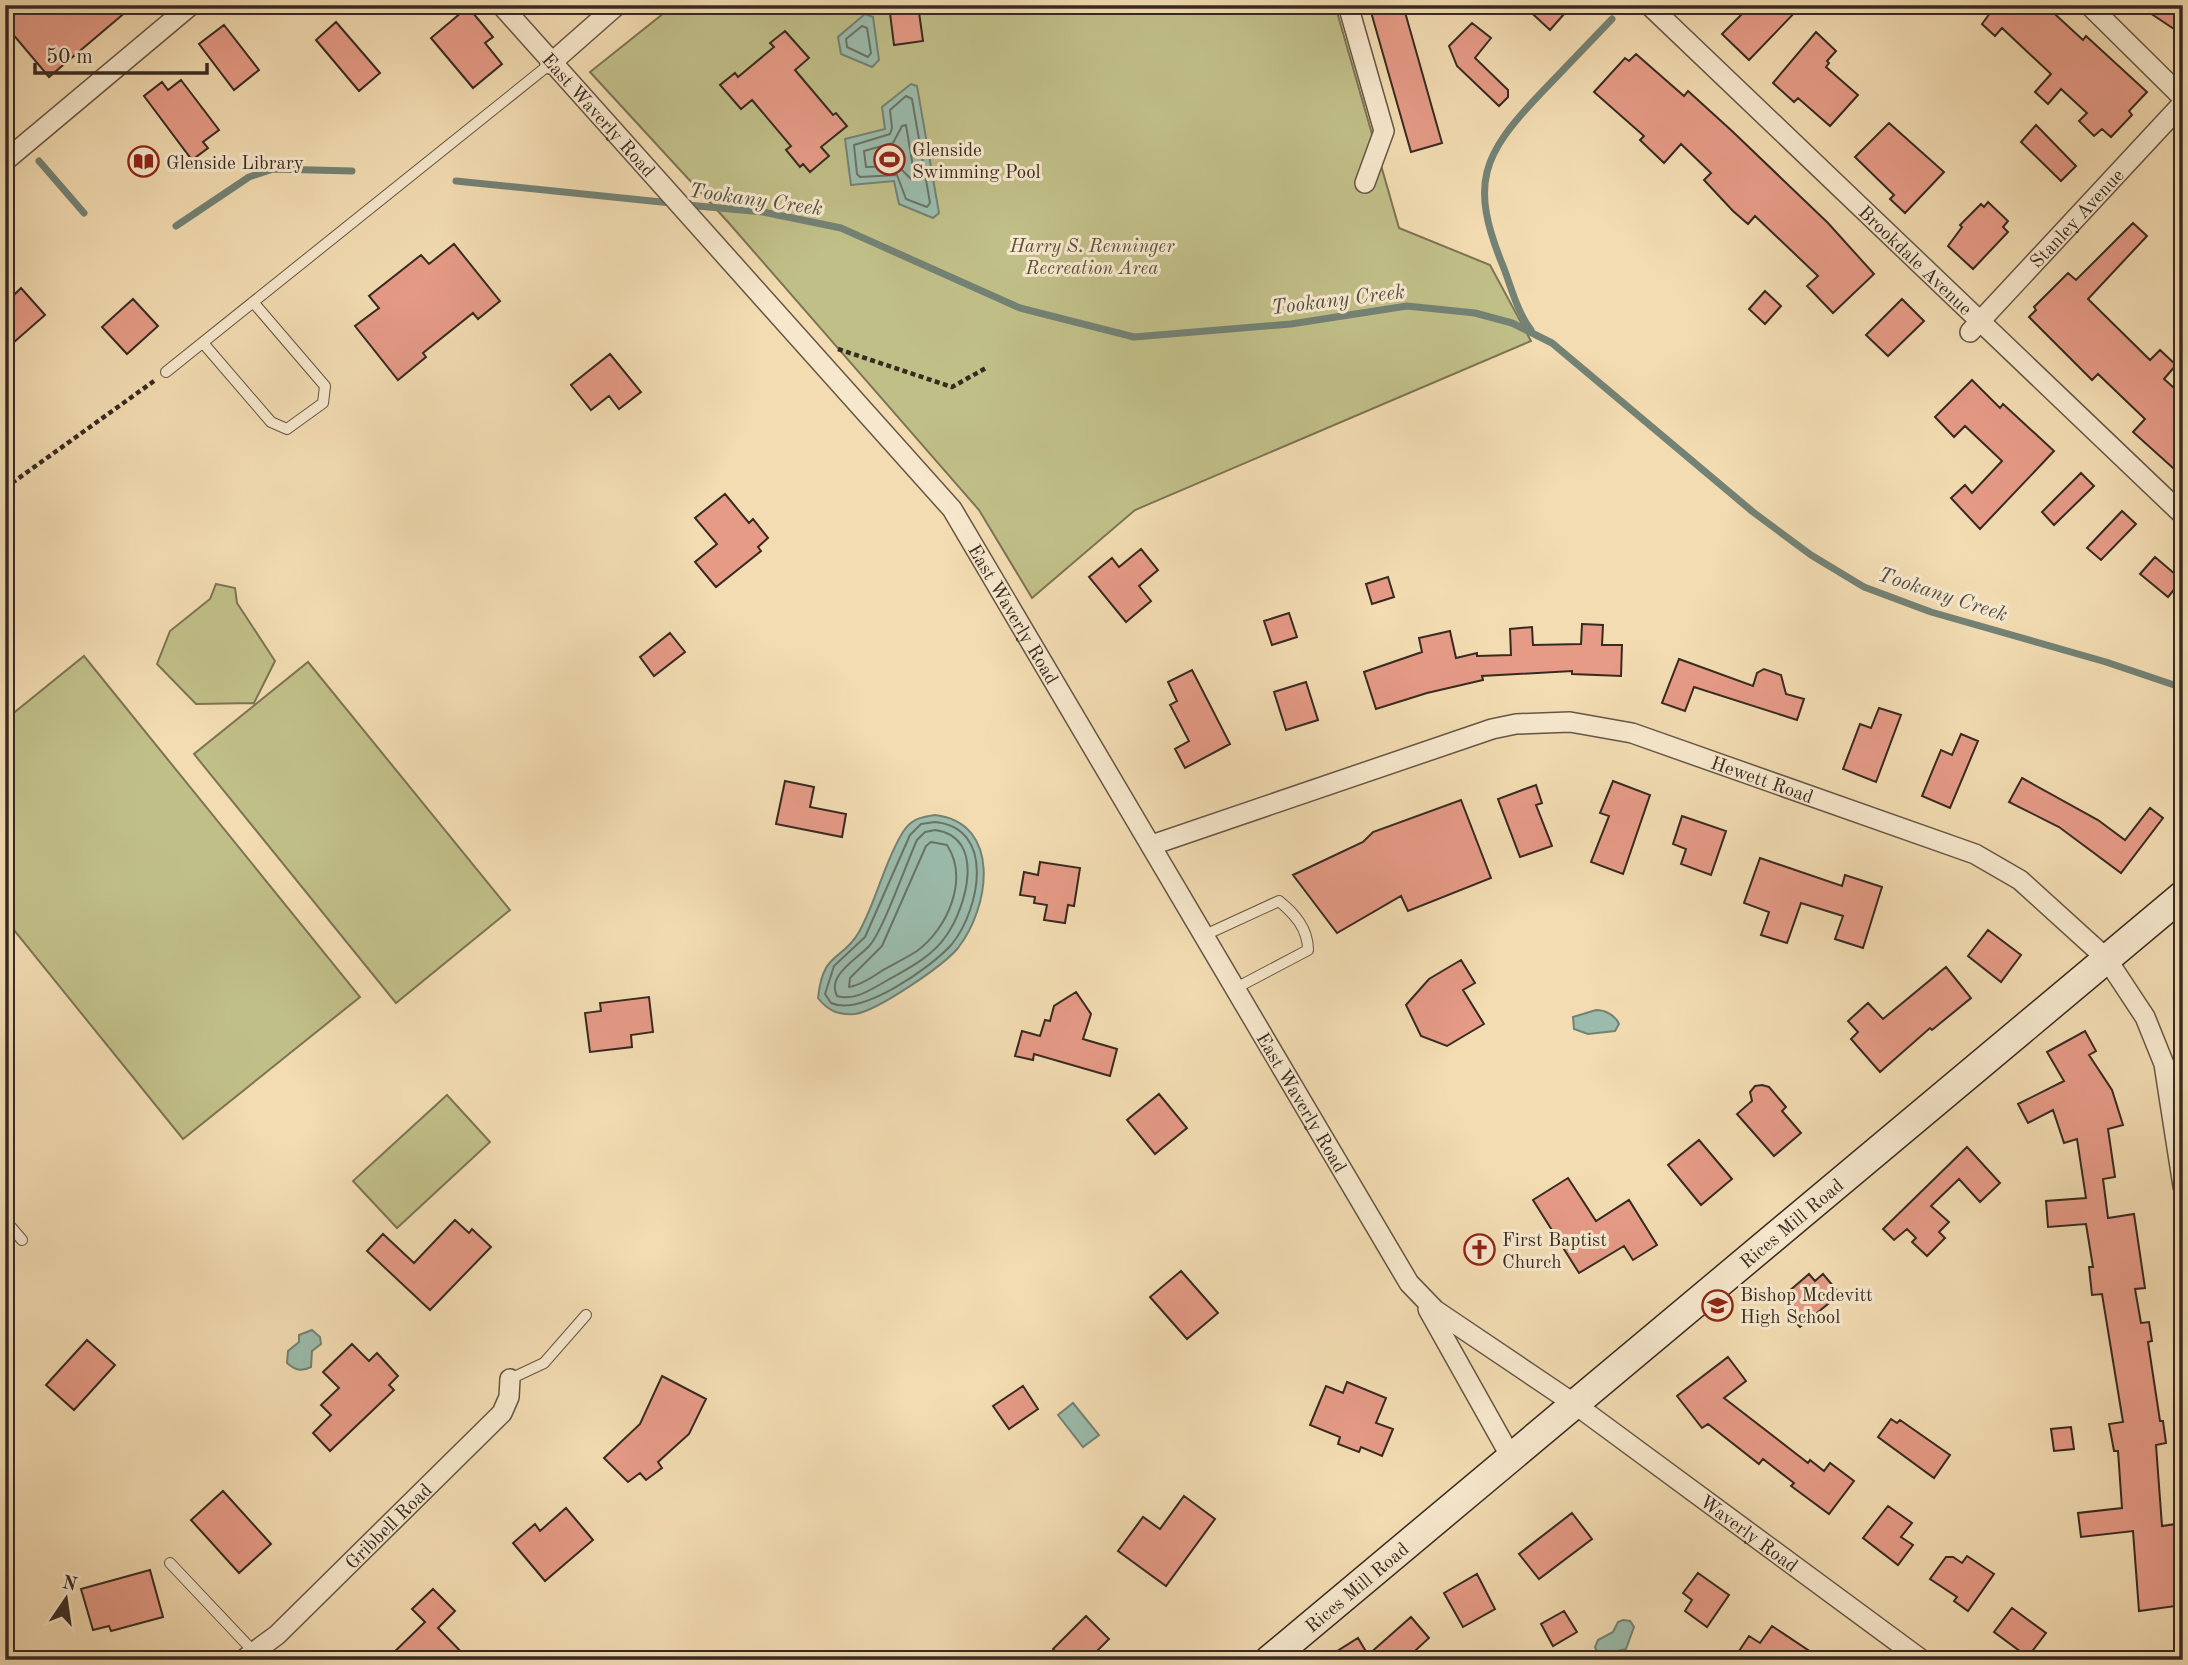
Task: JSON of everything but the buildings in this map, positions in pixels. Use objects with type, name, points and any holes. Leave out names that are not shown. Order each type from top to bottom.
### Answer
[{"type":"street","points":[[5,161],[191,5]]},
{"type":"street","name":"East Waverly Road","points":[[501,5],[551,64],[953,509],[1400,1270],[1435,1310],[1576,1405]]},
{"type":"street","points":[[551,64],[617,5]]},
{"type":"street","points":[[1348,5],[1384,131],[1365,183]]},
{"type":"street","name":"Brookdale Avenue","points":[[1649,5],[1975,326],[2183,515]]},
{"type":"street","points":[[2089,5],[2183,101]]},
{"type":"street","name":"Stanley Avenue","points":[[1975,326],[2183,101]]},
{"type":"street","name":"Hewett Road","points":[[1152,845],[1492,729],[1529,723],[1570,722],[1632,733],[1975,854],[2037,892],[2106,958],[2145,1017],[2164,1064],[2183,1186]]},
{"type":"street","name":"Rices Mill Road","points":[[1269,1660],[2183,895]]},
{"type":"street","name":"East Waverly Road","points":[[1423,1298],[1511,1457]]},
{"type":"street","name":"Gribbell Road","points":[[249,1657],[502,1413],[509,1398],[510,1378]]},
{"type":"street","name":"Waverly Road","points":[[1576,1405],[1922,1660]]},
{"type":"lane","points":[[166,372],[551,64]]},
{"type":"lane","points":[[203,343],[271,422],[287,429],[323,403],[325,386],[253,302]]},
{"type":"lane","points":[[1205,935],[1279,901],[1293,912],[1308,937],[1308,950],[1236,988]]},
{"type":"lane","points":[[5,1220],[22,1240]]},
{"type":"lane","points":[[510,1378],[544,1363],[586,1315]]},
{"type":"lane","points":[[170,1563],[249,1657]]},
{"type":"path","points":[[834,348],[952,387],[986,368]]},
{"type":"path","points":[[5,488],[166,372]]},
{"type":"green space","name":"Harry S. Renninger Recreation Area","points":[[674,5],[1335,5],[1399,228],[1490,265],[1531,341],[1135,510],[1032,598],[979,510],[728,222],[590,72]]},
{"type":"green space","points":[[216,584],[235,588],[237,603],[275,661],[254,703],[196,704],[157,664],[170,631],[210,599]]},
{"type":"green space","points":[[84,656],[360,997],[183,1139],[5,919],[5,720]]},
{"type":"green space","points":[[308,662],[510,910],[396,1003],[194,754]]},
{"type":"green space","points":[[447,1095],[490,1142],[397,1228],[353,1181]]},
{"type":"water","points":[[865,14],[873,17],[879,60],[872,67],[841,54],[838,37]]},
{"type":"water","name":"Glenside Swimming Pool","points":[[911,84],[917,86],[939,213],[933,218],[899,204],[894,181],[851,185],[845,139],[885,129],[882,107]]},
{"type":"water","points":[[935,815],[957,821],[971,833],[980,850],[984,869],[982,890],[969,931],[950,956],[893,997],[855,1014],[838,1013],[830,1009],[818,998],[824,972],[859,932],[896,844],[906,828],[917,819]]},
{"type":"water","points":[[1596,1010],[1615,1018],[1619,1024],[1615,1031],[1588,1034],[1574,1029],[1573,1017]]},
{"type":"water","points":[[312,1330],[320,1337],[321,1344],[312,1351],[311,1367],[295,1369],[287,1363],[288,1351],[299,1342],[299,1335]]},
{"type":"water","points":[[1073,1403],[1099,1435],[1083,1447],[1058,1415]]},
{"type":"water","points":[[1630,1621],[1634,1627],[1626,1649],[1604,1654],[1597,1652],[1595,1647],[1598,1640],[1613,1632],[1618,1622]]},
{"type":"waterway","points":[[1531,330],[1518,307],[1492,237],[1486,213],[1487,172],[1494,153],[1521,115],[1612,19]]},
{"type":"waterway","name":"Tookany Creek","points":[[5,119],[9,124]]},
{"type":"waterway","name":"Tookany Creek","points":[[39,161],[84,213]]},
{"type":"waterway","name":"Tookany Creek","points":[[176,226],[249,177],[273,169],[352,171]]},
{"type":"waterway","name":"Tookany Creek","points":[[456,181],[671,203]]},
{"type":"waterway","name":"Tookany Creek","points":[[687,205],[763,212],[841,228],[1020,308],[1134,337],[1291,324],[1407,306],[1475,313],[1512,323],[1552,343],[1753,512],[1811,555],[1864,587],[1931,612],[2106,662],[2183,688]]},
{"type":"place","name":"Glenside Swimming Pool","points":[[889,160]]},
{"type":"place","name":"Glenside Library","points":[[143,162]]},
{"type":"place","name":"First Baptist Church","points":[[1479,1250]]},
{"type":"place","name":"Bishop Mcdevitt High School","points":[[1717,1305]]}]
